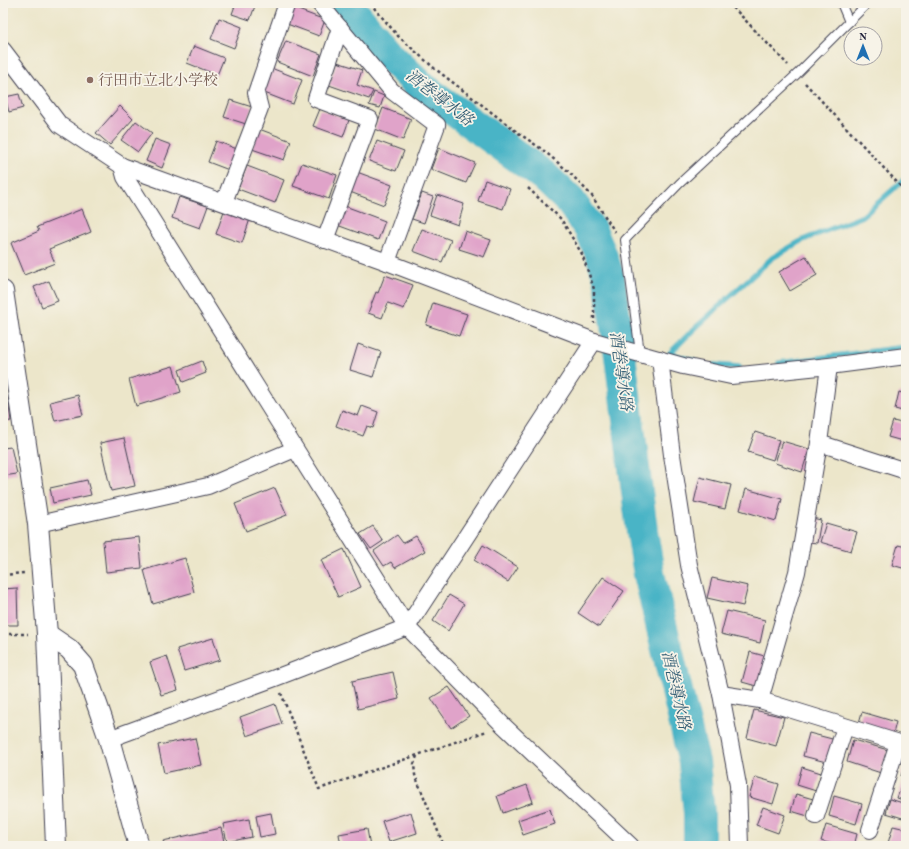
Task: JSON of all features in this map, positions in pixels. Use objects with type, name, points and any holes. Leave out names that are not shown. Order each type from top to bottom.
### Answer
[{"type":"street","points":[[224,202],[260,108],[256,93],[287,3]]},
{"type":"street","points":[[319,3],[392,91],[438,126],[387,262]]},
{"type":"street","points":[[325,240],[370,119],[316,99],[340,28]]},
{"type":"street","points":[[3,50],[60,125],[122,166],[387,262],[599,342],[684,366],[731,376],[830,366],[906,356]]},
{"type":"street","points":[[122,166],[125,177],[407,627],[503,725],[631,846]]},
{"type":"street","points":[[3,291],[38,524],[47,634],[56,846]]},
{"type":"street","points":[[109,739],[275,678],[407,627],[599,342]]},
{"type":"street","points":[[660,359],[672,455],[689,565],[721,694],[738,785],[740,846]]},
{"type":"street","points":[[760,700],[797,572],[819,443],[830,366]]},
{"type":"street","points":[[819,443],[906,471]]},
{"type":"street","points":[[38,524],[208,486],[295,450]]},
{"type":"street","points":[[47,634],[69,649],[82,665],[109,739],[139,846]]},
{"type":"street","points":[[721,694],[760,700],[902,744],[870,830]]},
{"type":"street","points":[[816,816],[846,727]]},
{"type":"lane","points":[[841,3],[849,22]]},
{"type":"lane","points":[[636,352],[625,240],[679,184],[797,74],[868,3]]},
{"type":"path","points":[[370,3],[398,36],[434,68],[517,132],[543,150],[569,172],[592,196],[619,237],[625,240]]},
{"type":"path","points":[[729,3],[797,74],[905,192]]},
{"type":"path","points":[[528,188],[561,219],[582,254],[594,289],[599,342]]},
{"type":"path","points":[[3,575],[26,573]]},
{"type":"path","points":[[3,634],[47,634]]},
{"type":"path","points":[[275,678],[319,789],[418,756],[503,725]]},
{"type":"path","points":[[418,756],[414,764],[415,775],[444,846]]},
{"type":"building","points":[[236,3],[256,3],[250,20],[232,14]]},
{"type":"building","points":[[293,8],[325,20],[319,36],[287,24]]},
{"type":"building","points":[[219,18],[242,27],[234,48],[211,39]]},
{"type":"building","points":[[286,41],[321,54],[313,76],[277,62]]},
{"type":"building","points":[[194,46],[224,58],[217,75],[187,63]]},
{"type":"building","points":[[337,62],[362,70],[357,85],[373,91],[369,99],[329,85]]},
{"type":"building","points":[[271,68],[302,80],[293,104],[262,92]]},
{"type":"building","points":[[374,92],[384,96],[380,108],[369,105]]},
{"type":"building","points":[[19,94],[23,108],[9,112],[5,97]]},
{"type":"building","points":[[230,100],[252,107],[246,124],[224,117]]},
{"type":"building","points":[[120,106],[133,119],[110,145],[96,133]]},
{"type":"building","points":[[383,108],[411,119],[403,140],[375,129]]},
{"type":"building","points":[[320,109],[349,120],[343,137],[313,126]]},
{"type":"building","points":[[136,121],[152,133],[138,152],[121,140]]},
{"type":"building","points":[[259,129],[291,141],[284,160],[252,149]]},
{"type":"building","points":[[155,139],[171,145],[162,168],[146,161]]},
{"type":"building","points":[[216,141],[237,149],[229,170],[208,162]]},
{"type":"building","points":[[377,141],[404,151],[396,171],[369,161]]},
{"type":"building","points":[[439,148],[475,163],[466,183],[431,169]]},
{"type":"building","points":[[302,163],[337,175],[329,199],[293,186]]},
{"type":"building","points":[[247,166],[284,180],[275,203],[238,189]]},
{"type":"building","points":[[357,172],[392,185],[384,205],[350,192]]},
{"type":"building","points":[[485,180],[510,189],[503,209],[478,201]]},
{"type":"building","points":[[422,193],[433,197],[424,223],[412,219]]},
{"type":"building","points":[[437,195],[464,204],[458,225],[430,215]]},
{"type":"building","points":[[179,197],[208,206],[200,228],[172,218]]},
{"type":"building","points":[[345,206],[385,221],[378,240],[337,225]]},
{"type":"building","points":[[82,209],[91,232],[49,249],[55,263],[24,275],[11,243],[39,231],[37,227]]},
{"type":"building","points":[[224,211],[250,219],[242,243],[216,234]]},
{"type":"building","points":[[422,229],[451,240],[442,262],[413,251]]},
{"type":"building","points":[[465,231],[491,240],[484,257],[459,249]]},
{"type":"building","points":[[806,256],[817,275],[790,291],[779,272]]},
{"type":"building","points":[[385,275],[413,285],[404,309],[388,303],[382,318],[368,313],[376,292],[378,293]]},
{"type":"building","points":[[49,281],[58,301],[42,307],[34,287]]},
{"type":"building","points":[[433,303],[467,314],[459,336],[426,325]]},
{"type":"building","points":[[358,344],[381,352],[373,377],[350,370]]},
{"type":"building","points":[[202,361],[206,373],[183,382],[179,370]]},
{"type":"building","points":[[173,366],[181,392],[136,406],[129,379]]},
{"type":"building","points":[[899,392],[906,394],[906,412],[895,409]]},
{"type":"building","points":[[78,395],[83,415],[55,421],[50,402]]},
{"type":"building","points":[[8,399],[11,421],[3,422],[3,400]]},
{"type":"building","points":[[362,406],[378,412],[373,428],[367,426],[363,436],[336,426],[342,410],[358,416]]},
{"type":"building","points":[[893,421],[906,424],[906,442],[888,437]]},
{"type":"building","points":[[755,432],[779,440],[773,460],[748,452]]},
{"type":"building","points":[[124,438],[135,486],[111,491],[100,443]]},
{"type":"building","points":[[782,441],[809,449],[802,472],[775,463]]},
{"type":"building","points":[[11,447],[17,474],[3,476],[3,448]]},
{"type":"building","points":[[700,477],[731,485],[725,509],[694,502]]},
{"type":"building","points":[[87,480],[91,495],[53,503],[50,488]]},
{"type":"building","points":[[275,488],[287,515],[246,531],[235,504]]},
{"type":"building","points":[[746,489],[782,499],[776,521],[740,510]]},
{"type":"building","points":[[812,518],[821,520],[817,543],[809,542]]},
{"type":"building","points":[[826,523],[857,532],[851,551],[820,542]]},
{"type":"building","points":[[373,526],[383,541],[371,549],[360,534]]},
{"type":"building","points":[[397,535],[403,543],[416,536],[425,551],[395,568],[391,562],[384,566],[374,551]]},
{"type":"building","points":[[139,537],[142,568],[106,572],[103,541]]},
{"type":"building","points":[[483,545],[518,567],[508,582],[474,560]]},
{"type":"building","points":[[898,545],[906,547],[906,569],[892,565]]},
{"type":"building","points":[[344,549],[361,587],[338,597],[321,560]]},
{"type":"building","points":[[185,558],[194,592],[153,604],[144,570]]},
{"type":"building","points":[[603,577],[624,591],[599,627],[578,613]]},
{"type":"building","points":[[712,578],[748,586],[743,606],[707,598]]},
{"type":"building","points":[[17,588],[18,625],[3,625],[3,589]]},
{"type":"building","points":[[449,595],[464,604],[448,631],[433,621]]},
{"type":"building","points":[[727,611],[765,620],[760,643],[721,634]]},
{"type":"building","points":[[213,638],[220,660],[184,671],[177,649]]},
{"type":"building","points":[[750,652],[768,657],[760,687],[742,682]]},
{"type":"building","points":[[167,656],[178,690],[161,695],[150,662]]},
{"type":"building","points":[[393,672],[399,699],[358,709],[352,681]]},
{"type":"building","points":[[449,687],[469,716],[451,728],[431,698]]},
{"type":"building","points":[[275,704],[282,724],[247,736],[240,717]]},
{"type":"building","points":[[754,710],[784,717],[776,746],[747,738]]},
{"type":"building","points":[[862,712],[896,722],[893,734],[859,723]]},
{"type":"building","points":[[809,733],[836,740],[830,763],[803,756]]},
{"type":"building","points":[[195,738],[201,765],[164,773],[158,745]]},
{"type":"building","points":[[853,740],[888,750],[881,773],[847,762]]},
{"type":"building","points":[[906,761],[906,777],[901,776]]},
{"type":"building","points":[[802,767],[821,773],[816,791],[797,785]]},
{"type":"building","points":[[755,777],[779,784],[773,804],[749,797]]},
{"type":"building","points":[[904,779],[906,779],[906,801],[897,798]]},
{"type":"building","points":[[527,785],[533,802],[503,813],[497,796]]},
{"type":"building","points":[[796,794],[813,799],[808,816],[791,811]]},
{"type":"building","points":[[834,796],[862,804],[856,824],[829,816]]},
{"type":"building","points":[[890,799],[906,804],[906,819],[886,813]]},
{"type":"building","points":[[763,807],[785,815],[778,833],[756,825]]},
{"type":"building","points":[[550,809],[555,824],[523,835],[518,820]]},
{"type":"building","points":[[411,812],[417,833],[389,842],[382,821]]},
{"type":"building","points":[[271,813],[275,834],[260,837],[256,816]]},
{"type":"building","points":[[249,819],[252,837],[227,842],[223,824]]},
{"type":"building","points":[[826,825],[857,834],[854,846],[839,846],[821,841]]},
{"type":"building","points":[[893,826],[906,829],[905,846],[888,843]]},
{"type":"building","points":[[221,828],[225,846],[165,846],[163,841]]},
{"type":"building","points":[[367,829],[370,846],[341,846],[339,834]]},
{"type":"waterway","name":"酒巻導水路","points":[[346,3],[387,54],[423,88],[544,176],[570,201],[590,229],[601,254],[609,278],[649,574],[694,762],[699,813],[699,846]]},
{"type":"waterway","points":[[694,361],[670,353],[772,258],[803,240],[863,216],[906,178]]},
{"type":"waterway","points":[[779,363],[906,347]]},
{"type":"waterway","points":[[714,365],[739,367]]},
{"type":"place","name":"行田市立北小学校","points":[[90,80]]}]
